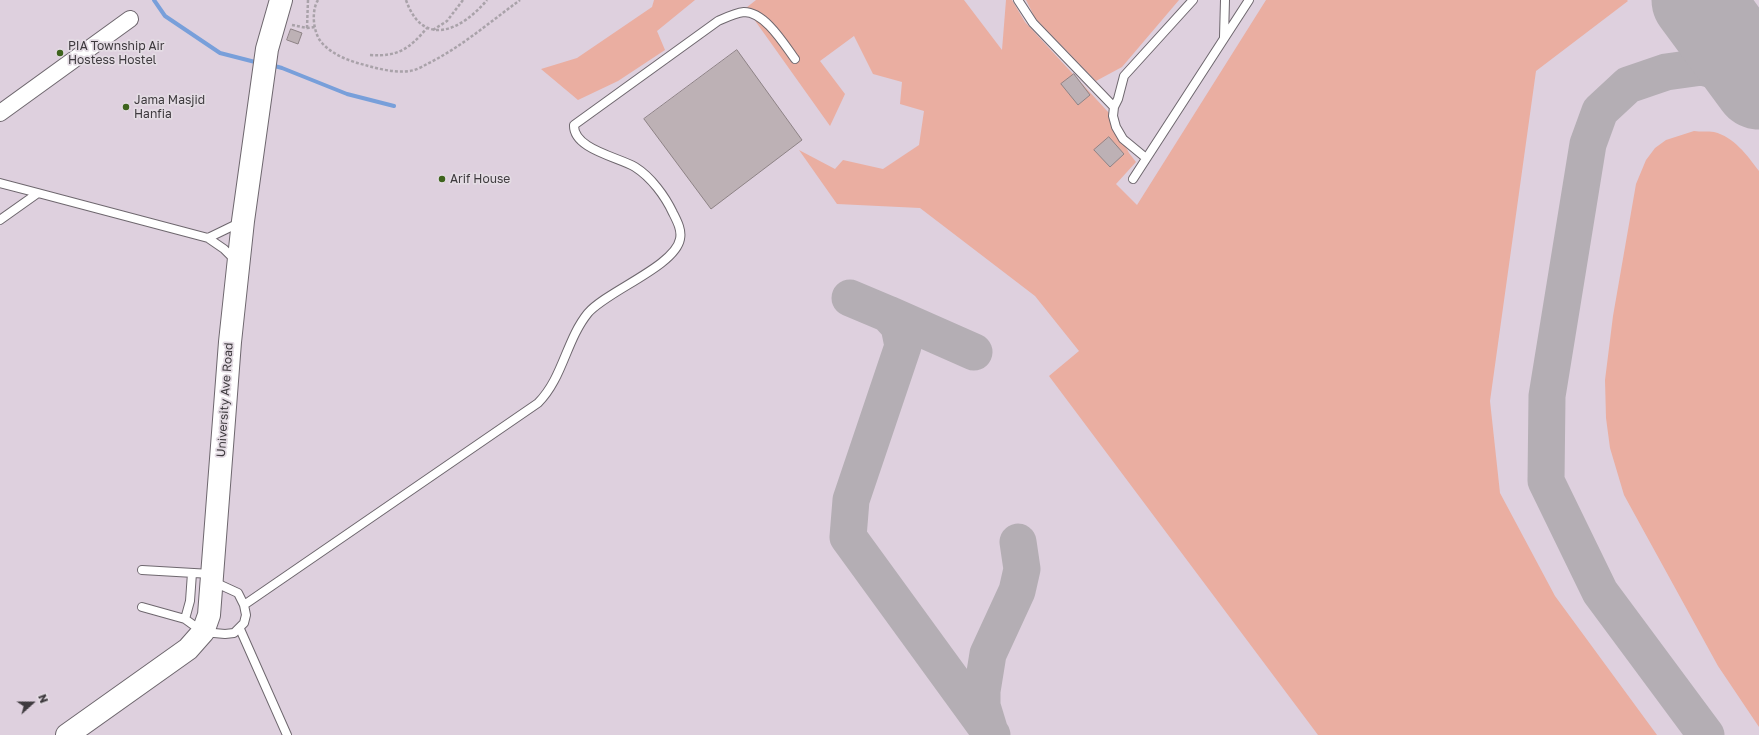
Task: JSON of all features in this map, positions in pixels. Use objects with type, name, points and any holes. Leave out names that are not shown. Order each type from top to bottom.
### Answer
[{"type":"street","name":"University Ave Road","points":[[67,735],[188,649],[203,632],[209,615],[205,576],[238,264],[266,59],[281,0]]},
{"type":"street","points":[[0,113],[130,19]]},
{"type":"lane","points":[[1018,0],[1033,23],[1114,107]]},
{"type":"lane","points":[[1146,158],[1123,140],[1116,127],[1113,116],[1114,107],[1118,100],[1124,76],[1193,0]]},
{"type":"lane","points":[[1224,38],[1225,0]]},
{"type":"lane","points":[[1133,179],[1249,0]]},
{"type":"lane","points":[[244,605],[538,403],[546,395],[553,383],[577,329],[591,310],[666,259],[679,244],[681,235],[679,224],[660,192],[635,168],[580,141],[574,131],[574,125],[718,21],[734,14],[746,12],[761,18],[775,31],[795,59]]},
{"type":"lane","points":[[0,183],[208,238],[224,249],[238,264]]},
{"type":"lane","points":[[0,220],[38,193]]},
{"type":"lane","points":[[208,238],[244,221]]},
{"type":"lane","points":[[142,570],[205,576],[238,593],[244,605],[246,615],[244,623],[240,629],[234,633],[225,634],[203,632],[185,618],[142,607]]},
{"type":"lane","points":[[185,618],[190,601],[205,576]]},
{"type":"lane","points":[[240,629],[287,735]]},
{"type":"path","points":[[307,28],[308,0]]},
{"type":"path","points":[[318,0],[314,13],[315,27],[321,42],[339,57],[383,70],[412,71],[441,57],[520,0]]},
{"type":"path","points":[[406,0],[414,18],[432,30],[453,28],[476,13],[487,0]]},
{"type":"path","points":[[432,30],[447,21],[463,0]]},
{"type":"path","points":[[276,20],[307,28],[315,27]]},
{"type":"path","points":[[370,55],[391,55],[407,49],[427,28]]},
{"type":"shaded area","points":[[0,0],[1759,0],[1759,735],[0,735]]},
{"type":"shaded area","points":[[654,0],[695,0],[657,31],[665,50],[618,81],[578,100],[541,69],[577,58],[652,7]]},
{"type":"shaded area","points":[[756,0],[964,0],[1002,50],[1006,0],[1012,0],[1025,22],[1109,113],[1129,153],[1136,162],[1116,184],[1137,205],[1266,0],[1627,0],[1628,1],[1536,71],[1490,401],[1500,493],[1555,596],[1657,735],[1318,735],[1049,376],[1079,351],[1035,296],[920,208],[837,204],[799,150],[835,169],[843,160],[883,169],[919,145],[924,111],[900,104],[902,82],[873,74],[854,36],[820,61],[845,94],[830,126],[746,8]]},
{"type":"shaded area","points":[[1026,0],[1179,0],[1122,67],[1096,81],[1035,18]]},
{"type":"shaded area","points":[[1694,131],[1714,132],[1728,138],[1740,147],[1759,171],[1759,727],[1718,666],[1624,495],[1610,448],[1606,418],[1605,380],[1613,316],[1636,184],[1646,160],[1655,148],[1666,140]]},
{"type":"building","points":[[291,29],[302,33],[298,44],[287,40]]},
{"type":"building","points":[[737,50],[802,140],[711,209],[644,119]]},
{"type":"building","points":[[1074,74],[1090,95],[1078,105],[1061,84]]},
{"type":"building","points":[[1109,137],[1124,154],[1110,167],[1094,150]]},
{"type":"waterway","points":[[154,0],[165,16],[220,53],[259,63]]},
{"type":"waterway","points":[[271,65],[347,94],[394,106]]},
{"type":"taxiway","points":[[1706,735],[1600,592],[1546,481],[1547,396],[1588,144],[1600,111],[1628,85],[1666,72],[1702,67],[1737,76],[1759,91]]},
{"type":"taxiway","points":[[850,298],[888,314],[899,326],[903,346],[851,500],[848,537],[992,735]]},
{"type":"taxiway","points":[[888,314],[974,352]]},
{"type":"taxiway","points":[[989,729],[982,706],[982,691],[988,654],[1017,591],[1022,569],[1018,542]]},
{"type":"runway","points":[[1697,0],[1759,84]]},
{"type":"place","name":"PIA Township Air Hostess Hostel","points":[[60,53]]},
{"type":"place","name":"Jama Masjid Hanfia","points":[[126,107]]},
{"type":"place","name":"Arif House","points":[[442,179]]}]
